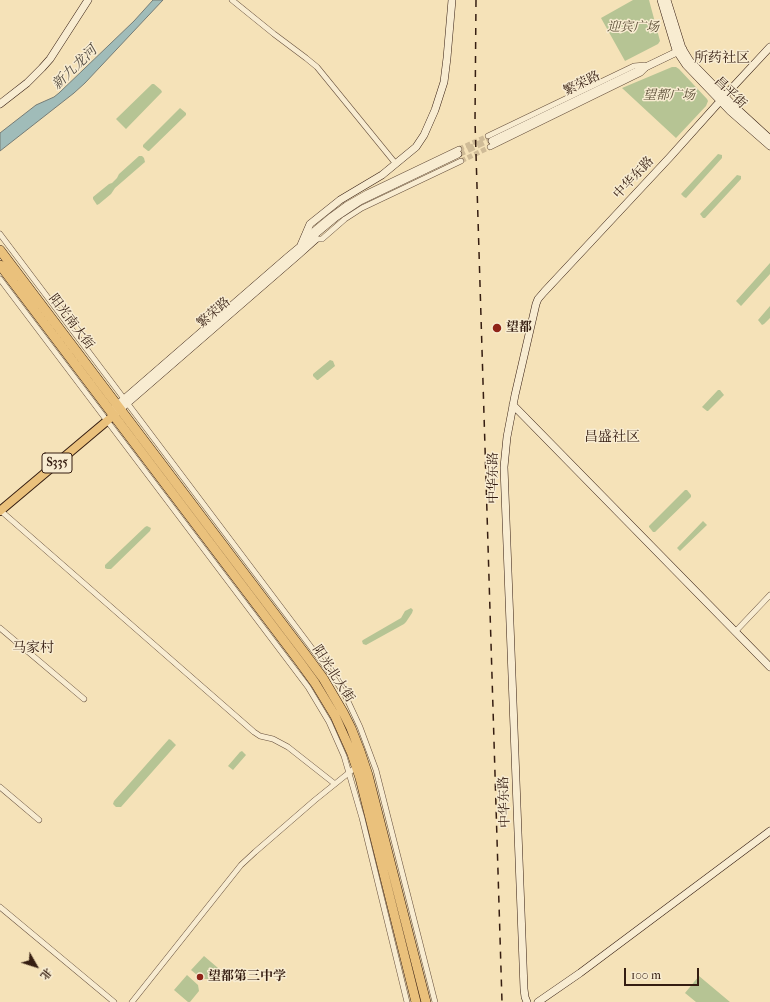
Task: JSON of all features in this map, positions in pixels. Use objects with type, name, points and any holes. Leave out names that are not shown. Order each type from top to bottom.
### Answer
[{"type":"highway","name":"阳光南大街","points":[[0,250],[115,410]]},
{"type":"highway","name":"阳光南大街","points":[[0,265],[115,410]]},
{"type":"highway","name":"阳光北大街","points":[[115,410],[315,683],[335,716],[343,732],[364,791],[416,1002]]},
{"type":"highway","name":"阳光北大街","points":[[115,410],[306,655],[323,678],[343,712],[358,745],[368,775],[426,1002]]},
{"type":"main road","name":"繁荣路","points":[[0,509],[115,410]]},
{"type":"street","points":[[0,104],[27,83],[50,59],[88,0]]},
{"type":"street","points":[[232,0],[317,67],[396,164]]},
{"type":"street","points":[[300,247],[310,224],[340,200],[382,175],[413,150],[420,142],[444,82],[448,58],[452,0]]},
{"type":"street","points":[[661,0],[680,50]]},
{"type":"street","points":[[668,0],[680,50]]},
{"type":"street","name":"中华东路","points":[[527,1002],[524,989],[504,467],[507,437],[513,405],[536,304],[538,299],[770,47]]},
{"type":"street","name":"繁荣路","points":[[491,140],[680,50]]},
{"type":"street","name":"昌平街","points":[[680,50],[686,65],[770,146]]},
{"type":"street","name":"昌平街","points":[[722,99],[770,138]]},
{"type":"street","name":"繁荣路","points":[[460,155],[356,207],[337,219],[298,256],[115,410],[336,217],[354,204],[460,155]]},
{"type":"street","points":[[0,234],[115,410],[308,687],[332,729],[344,756],[365,830],[407,1002]]},
{"type":"street","points":[[0,279],[115,410],[308,643],[336,682],[353,711],[366,741],[376,770],[435,1002]]},
{"type":"street","points":[[513,405],[770,667]]},
{"type":"street","points":[[0,509],[254,732],[260,736],[273,739],[284,744],[335,784]]},
{"type":"street","points":[[735,632],[770,595]]},
{"type":"street","points":[[0,628],[84,699]]},
{"type":"street","points":[[132,1002],[241,865],[260,847],[356,767]]},
{"type":"street","points":[[0,787],[39,820]]},
{"type":"street","points":[[538,1002],[580,973],[770,831]]},
{"type":"street","points":[[0,908],[114,1002]]},
{"type":"green space","name":"迎宾广场","points":[[633,0],[649,0],[660,41],[658,44],[625,61],[601,18]]},
{"type":"green space","name":"望都广场","points":[[672,67],[679,69],[708,101],[706,106],[676,138],[622,88]]},
{"type":"green space","points":[[152,84],[154,84],[162,92],[126,129],[116,119]]},
{"type":"green space","points":[[180,108],[186,113],[186,115],[149,151],[143,147],[143,145]]},
{"type":"green space","points":[[718,154],[722,155],[722,158],[686,198],[684,197],[681,194]]},
{"type":"green space","points":[[139,156],[144,158],[145,162],[97,205],[93,197],[112,183],[119,174]]},
{"type":"green space","points":[[737,175],[741,176],[741,179],[705,218],[703,218],[700,214]]},
{"type":"green space","points":[[770,263],[770,274],[741,306],[736,301]]},
{"type":"green space","points":[[770,306],[770,318],[762,325],[758,320]]},
{"type":"green space","points":[[330,360],[333,361],[335,366],[317,380],[313,374]]},
{"type":"green space","points":[[718,390],[720,390],[724,395],[707,411],[702,407]]},
{"type":"green space","points":[[685,490],[687,490],[691,497],[655,532],[653,532],[649,526]]},
{"type":"green space","points":[[703,521],[707,525],[680,551],[677,548]]},
{"type":"green space","points":[[147,526],[151,528],[150,531],[111,569],[105,568],[105,565]]},
{"type":"green space","points":[[411,608],[413,610],[412,613],[404,624],[366,645],[363,644],[363,640],[401,618],[405,611]]},
{"type":"green space","points":[[169,739],[176,745],[121,807],[116,807],[113,804],[114,801]]},
{"type":"green space","points":[[242,751],[246,755],[233,770],[228,766]]},
{"type":"green space","points":[[204,956],[218,968],[209,979],[202,979],[191,970]]},
{"type":"green space","points":[[187,975],[198,985],[199,991],[190,1002],[174,990]]},
{"type":"green space","points":[[699,976],[730,1002],[696,1002],[685,993]]},
{"type":"water","points":[[153,0],[163,0],[85,83],[0,151],[0,133],[36,105],[54,97],[59,93],[134,21]]},
{"type":"tunnel","points":[[459,149],[488,136]]},
{"type":"tunnel","points":[[458,154],[492,138]]},
{"type":"tunnel","points":[[461,161],[490,147]]},
{"type":"railway","points":[[476,0],[475,121],[502,1002]]},
{"type":"place","name":"望都","points":[[497,328]]},
{"type":"place","name":"望都第三中学","points":[[200,977]]},
{"type":"district","name":"所药社区","points":[[722,59]]},
{"type":"district","name":"昌盛社区","points":[[612,438]]},
{"type":"district","name":"马家村","points":[[33,649]]},
{"type":"water label","name":"新九龙河","points":[[75,68]]}]
